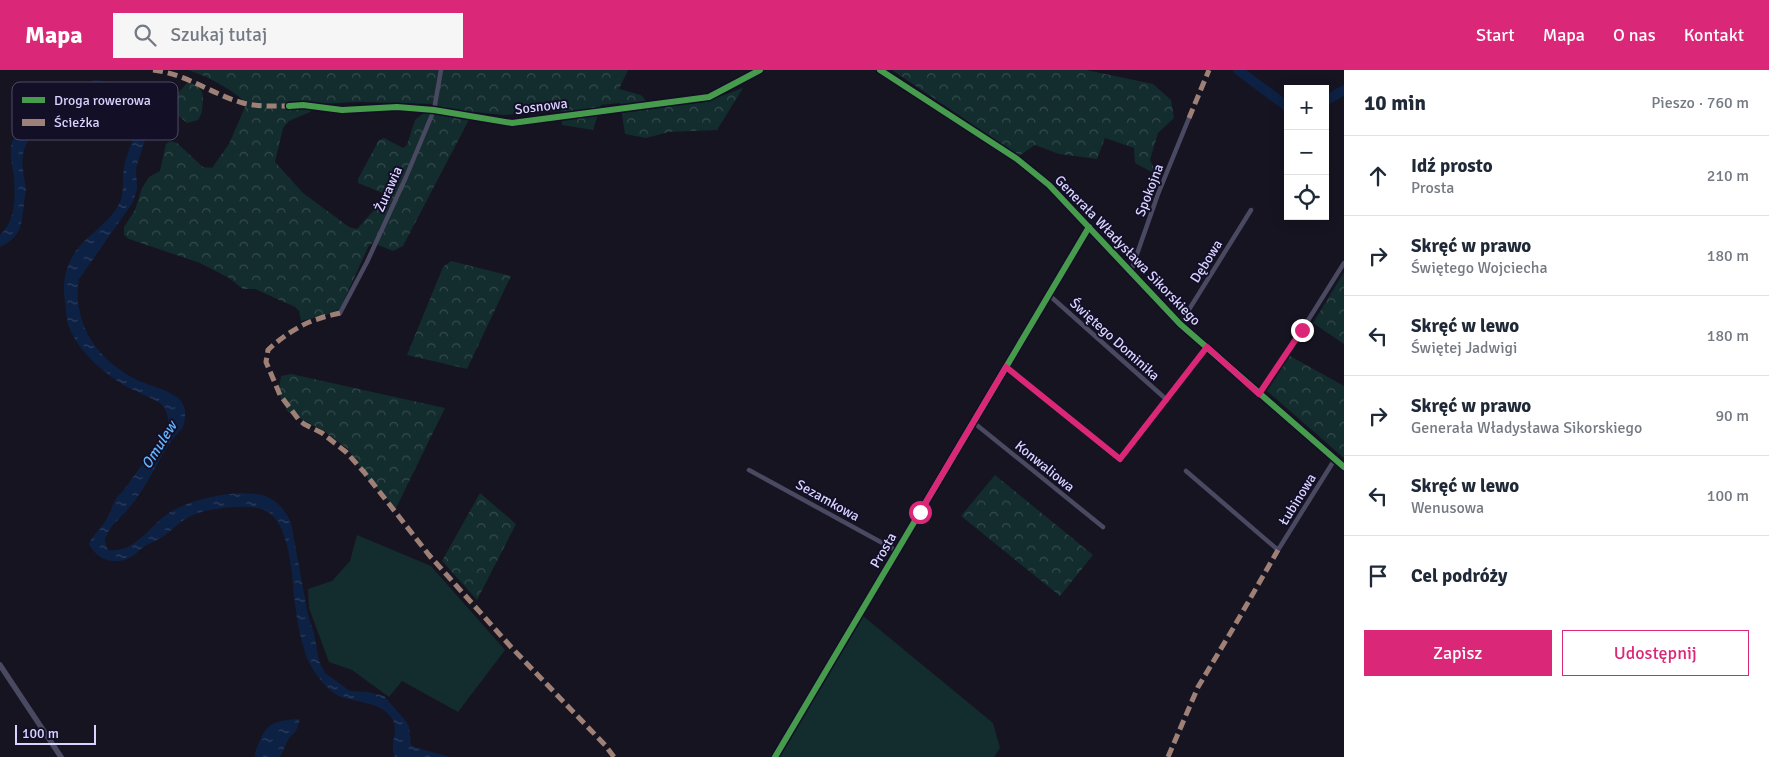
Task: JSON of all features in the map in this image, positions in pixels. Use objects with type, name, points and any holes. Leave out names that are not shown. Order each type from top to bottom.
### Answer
[{"type":"street","name":"Żurawia","points":[[340,313],[406,177],[434,110],[441,70]]},
{"type":"street","name":"Sosnowa","points":[[289,106],[308,105],[342,110],[397,107],[434,110],[512,123],[709,97],[760,70]]},
{"type":"street","name":"Generała Władysława Sikorskiego","points":[[880,70],[1018,159],[1049,185],[1180,324],[1344,467]]},
{"type":"street","name":"Spokojna","points":[[1131,271],[1158,194],[1189,118]]},
{"type":"street","name":"Dębowa","points":[[1180,324],[1251,210]]},
{"type":"street","name":"Prosta","points":[[775,757],[1089,227]]},
{"type":"street","points":[[1259,394],[1344,263]]},
{"type":"street","name":"Świętego Dominika","points":[[1049,295],[1166,400]]},
{"type":"street","points":[[1006,367],[1120,459],[1207,347]]},
{"type":"street","name":"Konwaliowa","points":[[973,422],[1103,527]]},
{"type":"street","name":"Łubinowa","points":[[1186,471],[1278,550],[1335,459]]},
{"type":"street","name":"Sezamkowa","points":[[749,470],[897,550]]},
{"type":"street","points":[[0,664],[60,757]]},
{"type":"green space","points":[[188,70],[628,70],[619,89],[641,95],[652,108],[705,102],[743,88],[717,130],[669,132],[646,138],[625,134],[620,103],[601,105],[593,130],[562,125],[561,111],[504,115],[473,112],[403,246],[393,251],[373,243],[369,245],[340,309],[326,315],[301,321],[299,311],[295,307],[255,289],[243,289],[229,278],[200,263],[129,239],[124,235],[124,227],[135,210],[142,188],[149,177],[160,171],[166,144],[170,141],[177,143],[203,167],[212,168],[229,144],[245,107],[245,102],[225,87]],"holes":[[[357,102],[435,104],[415,120],[407,145],[403,148],[384,138],[379,140],[358,179],[358,183],[385,194],[386,197],[357,229],[349,227],[303,193],[275,162],[283,128],[289,121],[310,112],[321,104]]]},
{"type":"green space","points":[[892,70],[1086,70],[1153,84],[1171,100],[1174,118],[1158,133],[1150,160],[1157,175],[1135,163],[1134,148],[1105,138],[1097,159],[1059,154],[1035,145],[1019,156]]},
{"type":"green space","points":[[188,82],[195,85],[202,92],[202,112],[198,120],[187,123],[178,115],[178,93]]},
{"type":"green space","points":[[451,261],[511,276],[467,369],[407,355],[443,267]]},
{"type":"green space","points":[[1344,272],[1344,344],[1313,323]]},
{"type":"green space","points":[[1290,356],[1344,386],[1344,458],[1267,391]]},
{"type":"green space","points":[[291,374],[445,408],[396,508],[368,479],[348,449],[324,431],[288,412],[281,400],[279,388],[281,376]]},
{"type":"green space","points":[[995,475],[1093,555],[1060,596],[961,516]]},
{"type":"green space","points":[[480,493],[516,524],[477,600],[442,561]]},
{"type":"green space","points":[[357,535],[431,566],[505,650],[458,712],[402,681],[389,697],[352,670],[329,662],[309,608],[308,589],[332,581],[350,561]]},
{"type":"green space","points":[[863,616],[993,723],[1000,748],[994,757],[778,757]]},
{"type":"water","points":[[95,80],[107,82],[90,82]]},
{"type":"water","points":[[14,140],[28,140],[23,156],[26,189],[19,230],[13,239],[0,247],[0,235],[9,223],[13,209],[14,178],[11,147]]},
{"type":"water","name":"Omulew","points":[[132,140],[145,140],[136,168],[137,189],[133,202],[79,279],[79,311],[90,339],[99,351],[123,372],[178,398],[183,404],[185,420],[183,427],[171,441],[146,484],[107,535],[105,540],[108,550],[118,550],[135,543],[164,516],[181,506],[205,498],[243,493],[265,496],[274,501],[287,514],[291,523],[308,615],[314,633],[319,661],[325,673],[350,691],[368,692],[384,696],[409,727],[411,745],[450,757],[395,757],[393,747],[395,727],[391,717],[374,705],[339,696],[318,677],[307,658],[299,628],[291,565],[284,536],[279,524],[271,514],[261,509],[245,507],[218,509],[193,515],[125,560],[107,560],[92,550],[89,544],[105,522],[114,502],[165,433],[168,424],[167,413],[160,403],[120,383],[86,354],[74,337],[67,317],[64,295],[66,271],[79,247],[109,218],[119,204],[123,191],[126,159]]},
{"type":"water","points":[[300,719],[296,731],[289,738],[280,757],[255,757],[255,753],[268,727],[287,720]]},
{"type":"waterway","points":[[1238,70],[1284,104]]},
{"type":"waterway","points":[[1329,99],[1344,90]]},
{"type":"marked path","points":[[153,70],[188,80],[243,103],[260,106],[289,106]]},
{"type":"marked path","points":[[1189,118],[1209,70]]},
{"type":"marked path","points":[[340,313],[305,324],[284,336],[268,350],[266,362],[280,395],[299,420],[322,433],[346,452],[429,555],[512,648],[605,745],[614,757]]},
{"type":"marked path","points":[[1168,757],[1198,687],[1278,550]]},
{"type":"cycle path","points":[[289,106],[303,105],[342,110],[397,107],[434,110],[512,123],[709,97],[760,70]]},
{"type":"cycle path","points":[[880,70],[1017,159],[1049,185],[1180,324],[1344,467]]},
{"type":"cycle path","points":[[775,757],[1089,227]]},
{"type":"route","points":[[920,512],[1006,367],[1120,459],[1207,347],[1259,394],[1302,330]]}]
